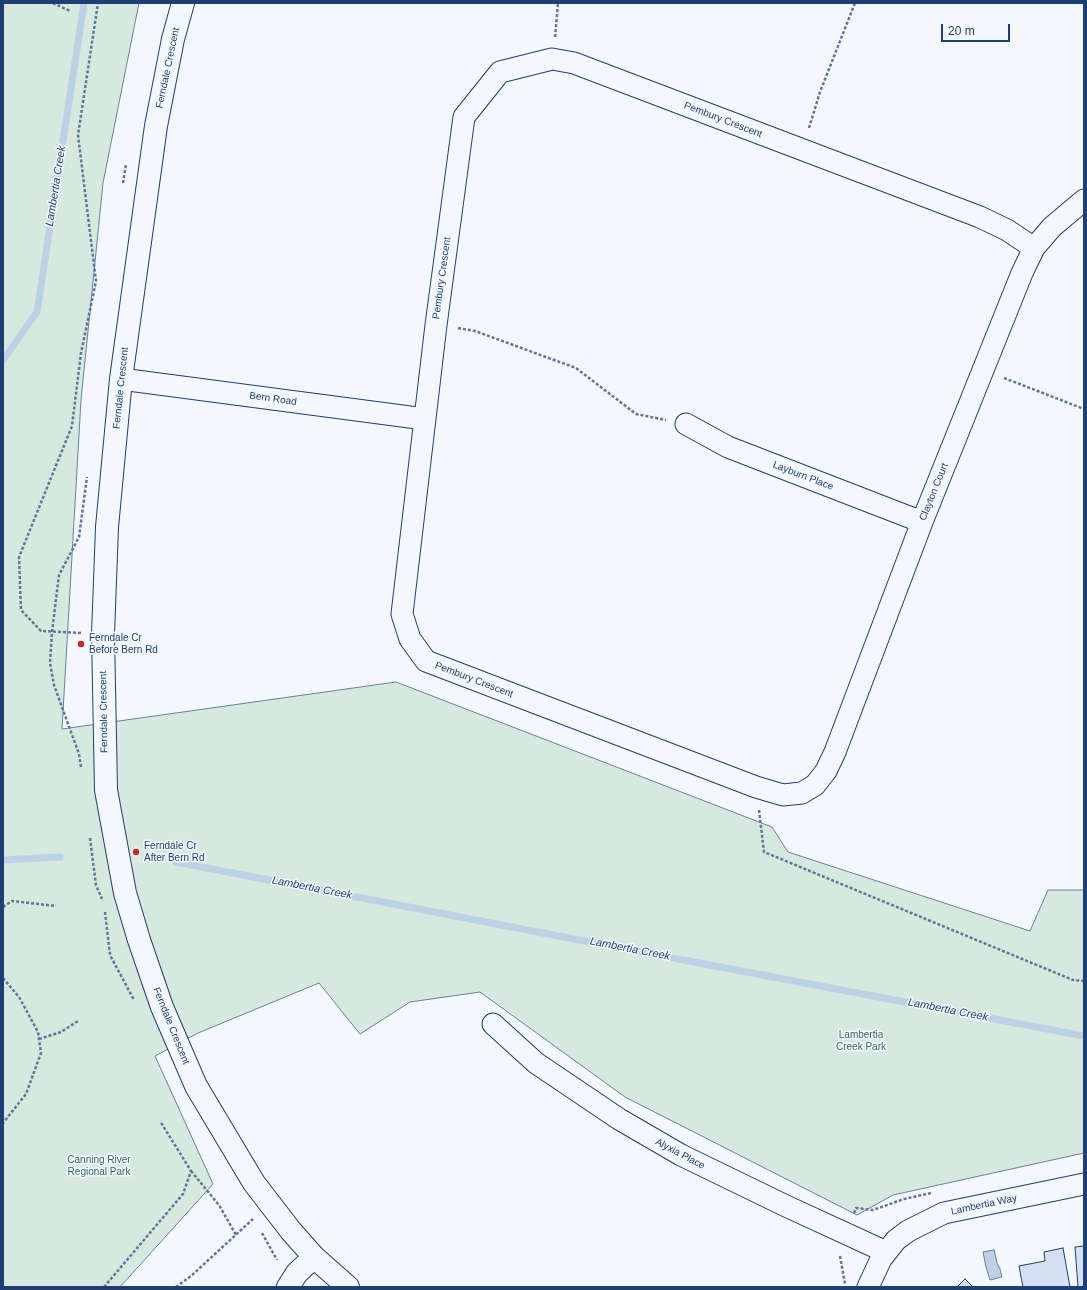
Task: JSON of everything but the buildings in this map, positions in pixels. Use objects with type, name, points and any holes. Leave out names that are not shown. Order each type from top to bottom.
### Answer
[{"type":"street","name":"Ferndale Crescent","points":[[183,3],[173,39],[156,126],[121,379],[107,527],[103,634],[106,790],[126,893],[139,940],[162,1007],[196,1086],[254,1184],[291,1231],[337,1284]]},
{"type":"street","name":"Pembury Crescent","points":[[802,793],[783,795],[756,788],[426,661],[410,639],[402,614],[436,324],[464,117],[500,72],[552,59],[574,63],[980,217],[1007,230],[1034,248]]},
{"type":"street","name":"Clayton Court","points":[[802,793],[815,785],[826,771],[835,752],[922,522],[1022,273],[1034,248],[1052,227],[1084,200]]},
{"type":"street","name":"Bern Road","points":[[121,379],[425,419]]},
{"type":"street","name":"Layburn Place","points":[[686,424],[728,447],[922,522]]},
{"type":"street","name":"Alyxia Place","points":[[493,1024],[536,1063],[619,1119],[681,1155],[886,1252]]},
{"type":"street","name":"Lambertia Way","points":[[868,1287],[881,1259],[896,1240],[908,1231],[944,1213],[1084,1184]]},
{"type":"street","points":[[288,1287],[296,1273],[314,1257]]},
{"type":"path","points":[[53,3],[70,11]]},
{"type":"path","points":[[98,3],[78,135],[96,281],[81,353],[72,426],[19,557],[21,610],[41,631],[103,634]]},
{"type":"path","points":[[552,59],[558,3]]},
{"type":"path","points":[[802,149],[820,92],[855,3]]},
{"type":"path","points":[[436,324],[475,331],[576,368],[636,414],[686,424]]},
{"type":"path","points":[[983,371],[1084,409]]},
{"type":"path","points":[[756,788],[764,852],[1073,980],[1084,981]]},
{"type":"path","points":[[3,907],[12,901],[56,906]]},
{"type":"path","points":[[3,978],[19,997],[38,1032],[41,1053],[26,1094],[3,1123]]},
{"type":"path","points":[[39,1039],[61,1032],[78,1020]]},
{"type":"path","points":[[160,1121],[191,1171],[219,1205],[236,1235]]},
{"type":"path","points":[[104,1287],[183,1194],[191,1171]]},
{"type":"path","points":[[176,1287],[191,1276],[253,1219]]},
{"type":"green space","name":"Lambertia Creek Park","points":[[3,3],[139,3],[103,183],[81,400],[62,729],[396,682],[772,827],[788,852],[1030,931],[1048,890],[1084,890],[1084,1153],[893,1195],[857,1215],[625,1097],[480,992],[410,1002],[360,1034],[319,983],[198,1033],[155,1056],[213,1184],[120,1287],[3,1287]]},
{"type":"water","points":[[994,1250],[1002,1277],[990,1280],[983,1252]]},
{"type":"waterway","name":"Lambertia Creek","points":[[3,360],[37,312],[84,3]]},
{"type":"waterway","name":"Lambertia Creek","points":[[3,860],[60,857]]},
{"type":"waterway","name":"Lambertia Creek","points":[[176,862],[1084,1036]]},
{"type":"place","name":"Ferndale Cr Before Bern Rd","points":[[81,644]]},
{"type":"place","name":"Ferndale Cr After Bern Rd","points":[[136,852]]},
{"type":"park label","name":"Canning River Regional Park","points":[[99,1166]]}]
